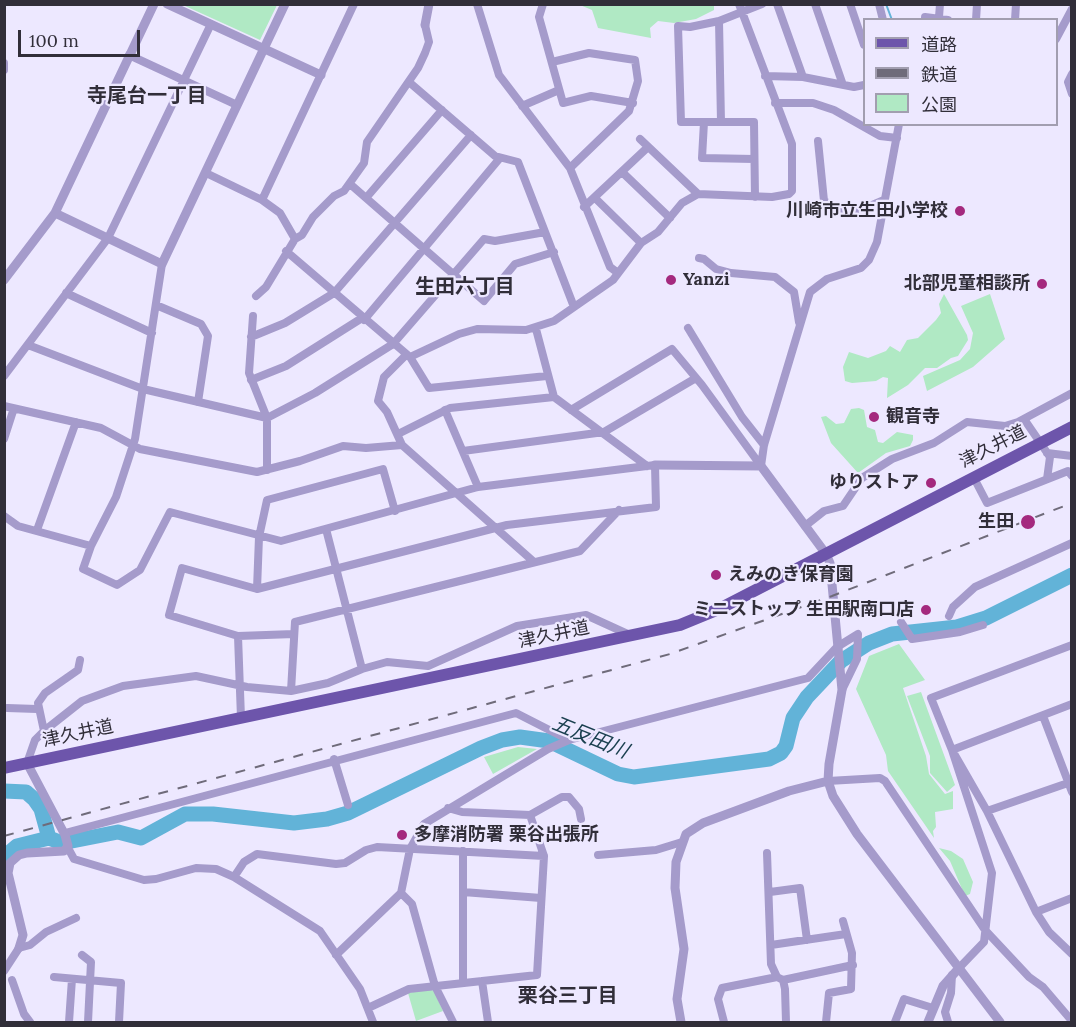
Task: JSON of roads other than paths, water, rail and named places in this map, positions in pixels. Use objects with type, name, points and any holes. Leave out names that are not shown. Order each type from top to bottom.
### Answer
[{"type":"main road","name":"津久井道","points":[[4,768],[633,637],[698,618],[974,478],[1043,448],[1071,427]]},
{"type":"street","points":[[4,280],[55,213],[154,4]]},
{"type":"street","points":[[167,4],[321,75]]},
{"type":"street","points":[[285,4],[162,264],[133,447],[116,497],[91,546],[83,569],[117,585],[140,570],[170,512],[281,541],[478,487],[651,466],[761,466]]},
{"type":"street","points":[[262,200],[354,4]]},
{"type":"street","points":[[256,297],[266,287],[295,239],[302,236],[313,217],[350,184],[364,163],[367,142],[418,68],[429,42],[425,25],[429,4]]},
{"type":"street","points":[[543,4],[539,17],[563,103],[591,96],[633,103]]},
{"type":"street","points":[[754,197],[754,122],[681,122],[678,26],[690,27],[719,21],[740,8],[762,4]]},
{"type":"street","points":[[777,4],[803,77]]},
{"type":"street","points":[[815,4],[843,85]]},
{"type":"street","points":[[850,4],[863,42]]},
{"type":"street","points":[[939,17],[940,4]]},
{"type":"street","points":[[479,5],[499,75],[570,168],[610,267],[618,273]]},
{"type":"street","points":[[534,562],[402,445],[378,401],[384,377],[408,356],[459,334],[477,329],[536,329],[554,321],[618,273],[641,243],[658,232],[682,203],[698,194],[754,197],[789,194],[792,191],[792,144],[740,8]]},
{"type":"street","points":[[1058,35],[1071,9]]},
{"type":"street","points":[[924,18],[925,16],[942,18]]},
{"type":"street","points":[[719,21],[721,122]]},
{"type":"street","points":[[4,376],[108,238],[211,24]]},
{"type":"street","points":[[552,62],[590,53],[635,60],[638,81],[633,103],[624,119],[570,168]]},
{"type":"street","points":[[129,55],[237,105]]},
{"type":"street","points":[[4,63],[4,70]]},
{"type":"street","points":[[1071,74],[1068,82],[1071,94]]},
{"type":"street","points":[[765,76],[803,77],[843,85],[863,86]]},
{"type":"street","points":[[409,82],[500,158],[518,162],[574,308]]},
{"type":"street","points":[[522,106],[559,90]]},
{"type":"street","points":[[775,102],[813,103],[834,110],[880,136],[897,138]]},
{"type":"street","points":[[366,198],[442,110]]},
{"type":"street","points":[[704,122],[702,158],[754,159]]},
{"type":"street","points":[[761,466],[764,445],[810,292],[827,279],[861,268],[869,260],[877,242],[899,126]]},
{"type":"street","points":[[251,337],[285,323],[334,293],[471,135]]},
{"type":"street","points":[[640,139],[698,194]]},
{"type":"street","points":[[818,141],[825,201],[850,214],[884,200]]},
{"type":"street","points":[[584,207],[648,147]]},
{"type":"street","points":[[251,380],[286,366],[363,319],[425,249],[500,158]]},
{"type":"street","points":[[622,172],[670,218]]},
{"type":"street","points":[[206,173],[262,200],[280,213],[295,239]]},
{"type":"street","points":[[350,184],[484,301],[515,264],[554,252]]},
{"type":"street","points":[[594,198],[641,243]]},
{"type":"street","points":[[55,213],[162,264]]},
{"type":"street","points":[[28,345],[143,389],[267,418],[315,393],[393,344],[484,239],[495,241],[545,232]]},
{"type":"street","points":[[286,251],[408,356],[429,388],[547,376]]},
{"type":"street","points":[[699,258],[704,259],[716,269],[731,273],[775,277],[794,292],[799,324]]},
{"type":"street","points":[[66,293],[152,333]]},
{"type":"street","points":[[156,305],[201,324],[208,336],[198,402]]},
{"type":"street","points":[[254,316],[251,337],[251,380],[267,418],[267,470]]},
{"type":"street","points":[[688,328],[742,417],[764,445]]},
{"type":"street","points":[[294,634],[238,636],[169,615],[182,568],[257,589],[497,527],[656,507],[651,466],[554,397],[536,329]]},
{"type":"street","points":[[571,410],[672,349],[826,554],[830,563],[842,690]]},
{"type":"street","points":[[463,451],[604,432],[696,378]]},
{"type":"street","points":[[805,526],[824,511],[843,506],[862,478],[892,459],[934,443],[967,423],[1005,426],[1024,419],[1071,393]]},
{"type":"street","points":[[398,434],[445,410],[554,397]]},
{"type":"street","points":[[4,406],[101,428],[133,447],[257,472],[343,446],[366,448],[402,445]]},
{"type":"street","points":[[4,439],[14,408]]},
{"type":"street","points":[[445,410],[478,487]]},
{"type":"street","points":[[1024,419],[1051,462],[1047,479]]},
{"type":"street","points":[[37,530],[76,422]]},
{"type":"street","points":[[1043,448],[1071,456]]},
{"type":"street","points":[[257,589],[259,537],[267,500],[383,469],[395,511]]},
{"type":"street","points":[[974,478],[987,503],[1068,471],[1071,476]]},
{"type":"street","points":[[291,692],[295,622],[580,551],[619,510]]},
{"type":"street","points":[[4,516],[18,526],[91,546]]},
{"type":"street","points":[[326,529],[362,669]]},
{"type":"street","points":[[949,616],[953,607],[975,587],[1071,543]]},
{"type":"street","points":[[373,1023],[360,989],[320,931],[234,877],[216,870],[196,868],[144,880],[74,859],[65,834],[27,763],[35,740],[82,701],[123,686],[196,676],[239,686],[291,692],[328,683],[362,669],[395,661],[409,666],[428,666],[517,626],[562,618],[593,617],[633,637]]},
{"type":"street","points":[[902,624],[911,638],[960,632],[983,626]]},
{"type":"street","points":[[238,636],[241,718]]},
{"type":"street","points":[[336,955],[401,893],[410,849],[424,824],[448,808],[548,749],[566,741],[808,678],[838,651],[858,638],[857,659],[842,690],[830,755],[828,781],[842,814],[955,970],[1000,1023]]},
{"type":"street","points":[[928,1023],[933,1008],[955,970],[980,948],[985,930],[992,873],[952,750],[931,698],[1071,645]]},
{"type":"street","points":[[44,731],[38,709],[45,693],[78,670],[80,660]]},
{"type":"street","points":[[952,750],[1071,705]]},
{"type":"street","points":[[7,708],[38,709]]},
{"type":"street","points":[[65,834],[334,759],[516,713],[566,741]]},
{"type":"street","points":[[1043,716],[1071,792]]},
{"type":"street","points":[[952,750],[987,811],[1036,912],[1049,932],[1071,954]]},
{"type":"street","points":[[334,759],[348,805]]},
{"type":"street","points":[[681,1023],[677,999],[684,949],[675,888],[676,862],[686,834],[703,823],[789,791],[828,781],[880,778],[885,781],[985,930],[1029,977],[1043,987],[1071,1021]]},
{"type":"street","points":[[987,811],[1068,783]]},
{"type":"street","points":[[448,808],[462,812],[530,815],[562,797],[569,797],[579,809],[581,819]]},
{"type":"street","points":[[368,1008],[403,991],[537,975],[544,856],[530,815]]},
{"type":"street","points":[[598,855],[656,850],[682,842]]},
{"type":"street","points":[[4,971],[19,948],[23,935],[6,867],[19,855],[64,851],[68,847]]},
{"type":"street","points":[[234,877],[244,862],[256,854],[336,864],[345,863],[366,850],[377,847],[544,856]]},
{"type":"street","points":[[463,983],[464,851]]},
{"type":"street","points":[[767,853],[771,964],[785,989],[786,1023]]},
{"type":"street","points":[[770,892],[800,888],[807,940]]},
{"type":"street","points":[[463,892],[541,898]]},
{"type":"street","points":[[401,893],[412,904],[435,986],[453,1023]]},
{"type":"street","points":[[1036,912],[1071,898]]},
{"type":"street","points":[[19,948],[30,945],[46,932],[76,918]]},
{"type":"street","points":[[826,1023],[829,993],[851,989],[853,965],[850,939],[846,934],[843,921]]},
{"type":"street","points":[[771,945],[846,934]]},
{"type":"street","points":[[82,955],[91,962],[87,1023]]},
{"type":"street","points":[[722,1022],[718,999],[722,988],[853,965]]},
{"type":"street","points":[[948,1023],[945,1012],[955,970]]},
{"type":"street","points":[[54,977],[121,982],[119,1023]]},
{"type":"street","points":[[69,1023],[72,979]]},
{"type":"street","points":[[12,980],[24,1014],[30,1023]]},
{"type":"street","points":[[482,981],[488,1023]]},
{"type":"street","points":[[895,1023],[904,999],[933,1008]]},
{"type":"street","points":[[1062,1012],[1066,1023]]},
{"type":"waterway","points":[[886,4],[891,18]]},
{"type":"waterway","name":"五反田川","points":[[4,791],[26,792],[34,799],[41,809],[49,838],[62,843],[118,832],[141,838],[185,814],[213,814],[294,823],[327,819],[348,813],[481,748],[502,740],[520,737],[549,741],[618,774],[634,777],[769,759],[781,753],[786,746],[793,718],[807,697],[841,661],[869,643],[892,634],[957,627],[986,618],[1072,575]]},
{"type":"waterway","points":[[4,857],[17,846],[49,838]]},
{"type":"railway","points":[[4,836],[670,654],[832,596],[1072,503]]},
{"type":"place","name":"川崎市立生田小学校","points":[[960,211]]},
{"type":"place","name":"Yanzi","points":[[671,280]]},
{"type":"place","name":"北部児童相談所","points":[[1042,284]]},
{"type":"place","name":"観音寺","points":[[874,417]]},
{"type":"place","name":"ゆりストア","points":[[931,483]]},
{"type":"place","name":"生田","points":[[1028,522]]},
{"type":"place","name":"えみのき保育園","points":[[716,575]]},
{"type":"place","name":"ミニストップ 生田駅南口店","points":[[926,610]]},
{"type":"place","name":"多摩消防署 栗谷出張所","points":[[402,835]]},
{"type":"district","name":"寺尾台一丁目","points":[[147,96]]},
{"type":"district","name":"生田六丁目","points":[[465,287]]},
{"type":"district","name":"栗谷三丁目","points":[[568,996]]}]
